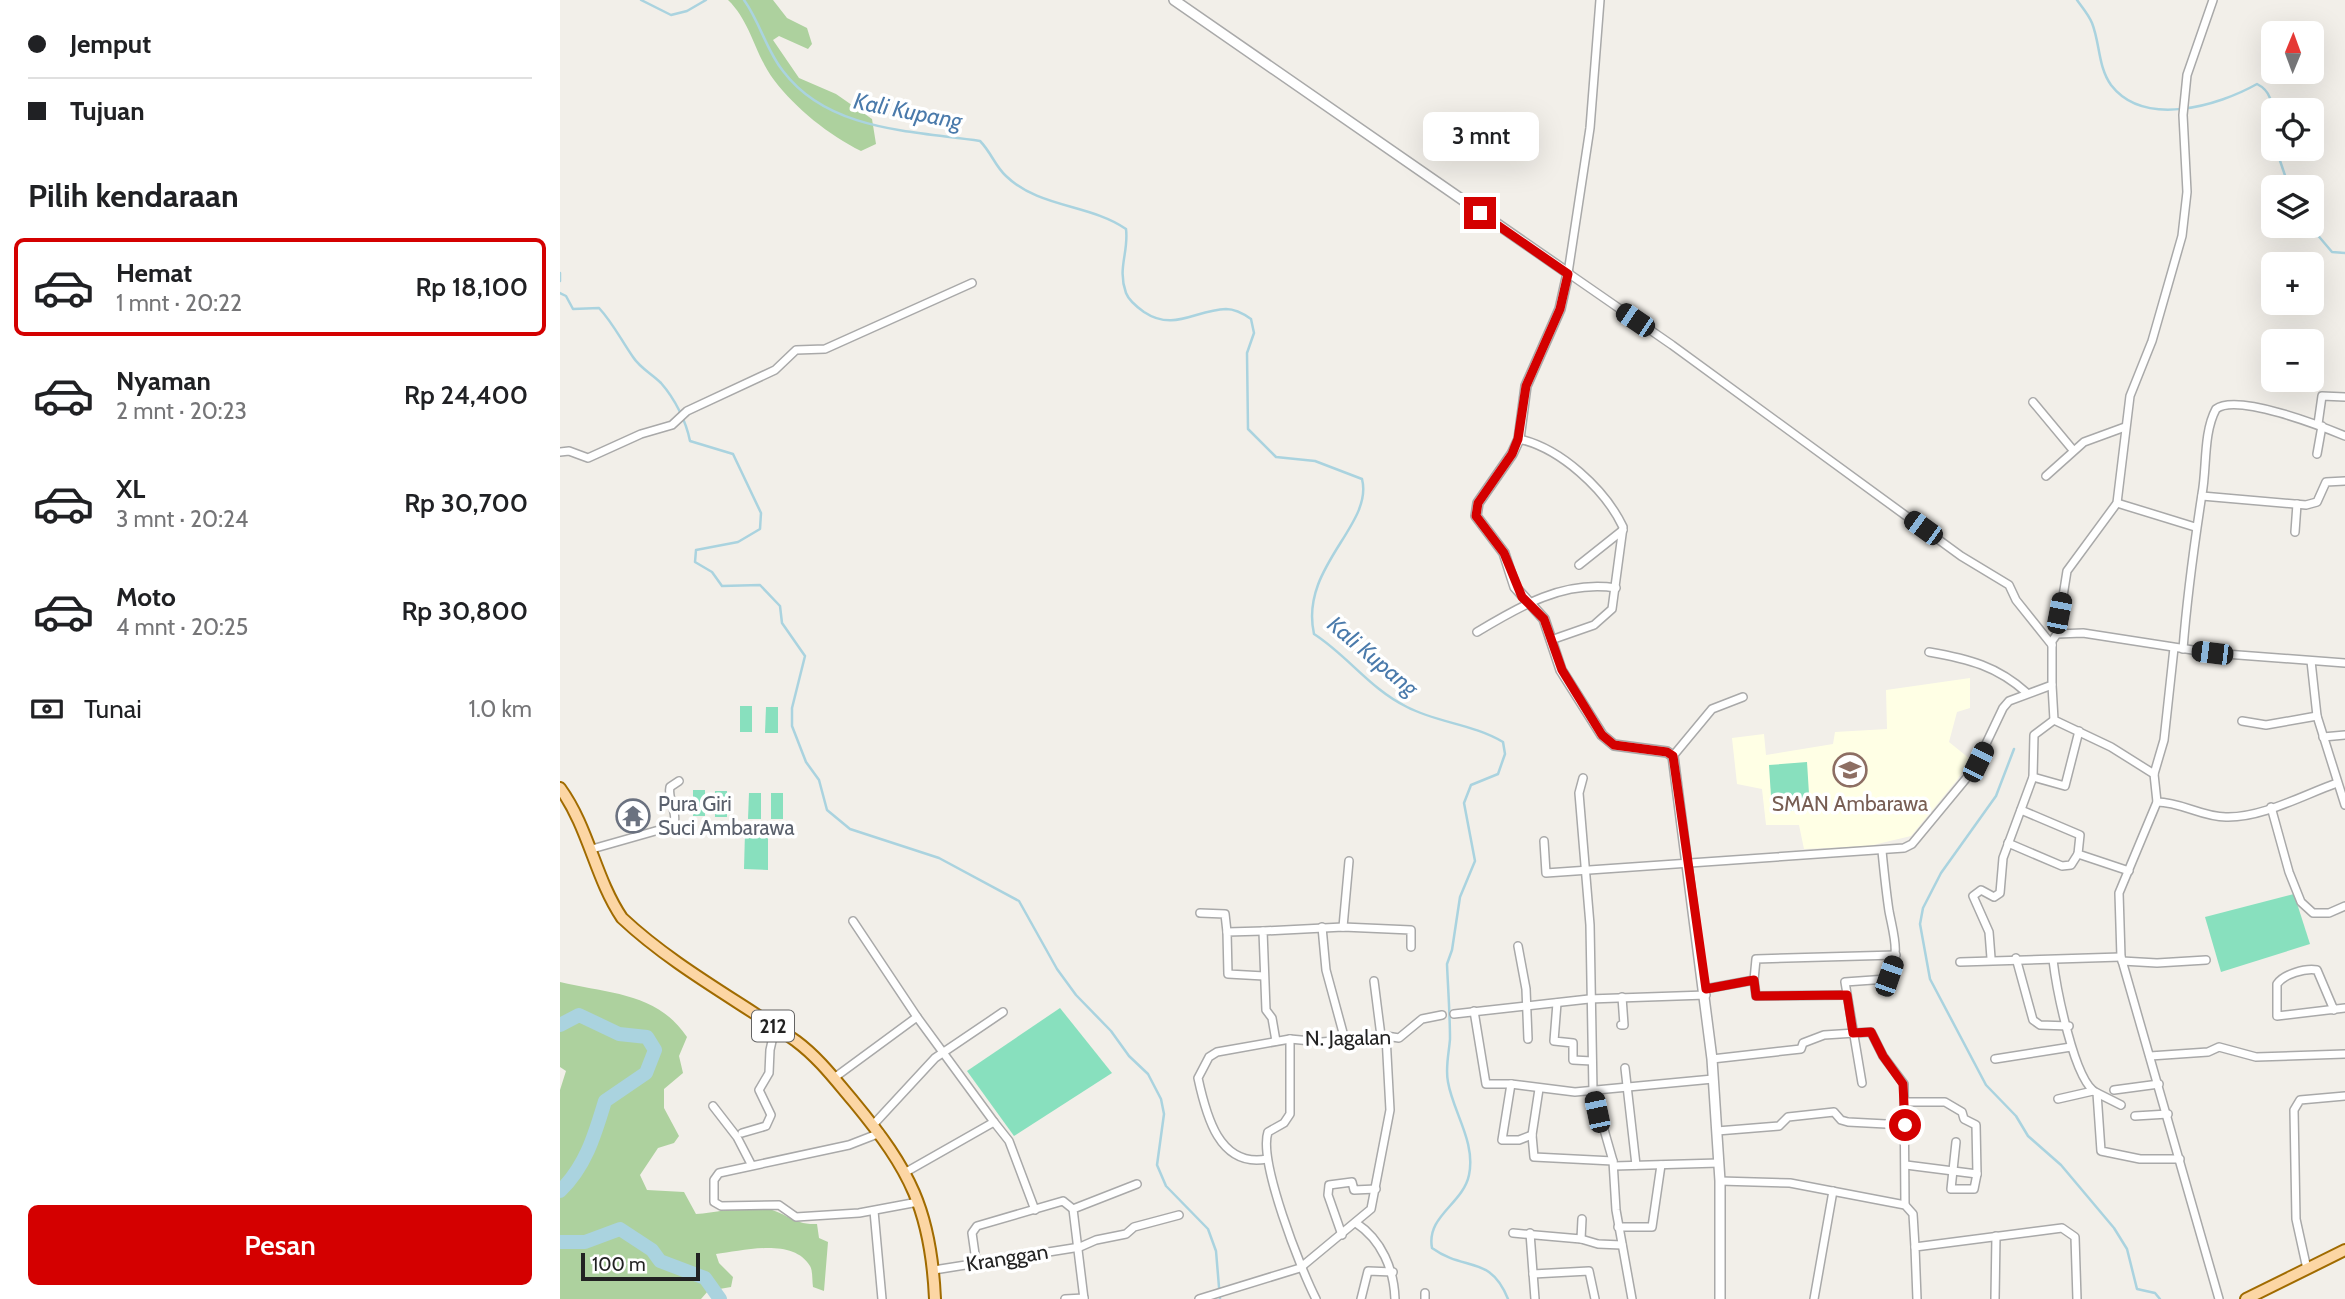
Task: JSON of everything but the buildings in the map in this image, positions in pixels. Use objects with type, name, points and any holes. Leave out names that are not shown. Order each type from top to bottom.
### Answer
[{"type":"main road","name":"212","points":[[560,788],[576,813],[611,900],[622,918],[813,1054],[876,1129],[906,1172],[918,1202],[934,1270],[935,1299]]},
{"type":"main road","points":[[2246,1299],[2266,1294],[2345,1250]]},
{"type":"street","points":[[1174,0],[1672,345],[1961,556],[2009,585],[2016,600],[2052,646]]},
{"type":"street","points":[[1600,0],[1590,128],[1568,274],[1560,309],[1526,386],[1518,439],[1512,454],[1478,503],[1476,516],[1504,553],[1515,587],[1544,619],[1562,670],[1602,735],[1614,745],[1667,752],[1673,756]]},
{"type":"street","points":[[2054,720],[2052,646],[2057,634],[2067,571],[2117,503],[2130,396],[2152,341],[2182,236],[2187,192],[2183,115],[2187,75],[2213,0]]},
{"type":"street","points":[[560,452],[569,450],[588,458],[641,434],[673,425],[687,411],[775,370],[796,350],[825,349],[972,283]]},
{"type":"street","points":[[2316,454],[2322,396],[2345,397]]},
{"type":"street","points":[[2033,402],[2073,450]]},
{"type":"street","points":[[2183,649],[2195,527],[2202,496],[2210,422],[2219,407],[2232,404],[2320,425],[2345,436]]},
{"type":"street","points":[[2046,476],[2073,450],[2107,431],[2125,427]]},
{"type":"street","points":[[1518,439],[1544,448],[1577,472],[1595,488],[1616,514],[1623,530],[1612,609],[1594,625],[1551,640]]},
{"type":"street","points":[[2202,496],[2297,504],[2317,502],[2326,482],[2345,481]]},
{"type":"street","points":[[2117,503],[2195,527]]},
{"type":"street","points":[[2295,532],[2297,504]]},
{"type":"street","points":[[1579,565],[1623,530]]},
{"type":"street","points":[[1477,632],[1527,602],[1589,585],[1615,588]]},
{"type":"street","points":[[2057,634],[2083,633],[2174,648],[2345,663]]},
{"type":"street","points":[[2174,648],[2164,740],[2154,774],[2157,802],[2119,894],[2121,959],[2168,1114],[2219,1299]]},
{"type":"street","points":[[1929,652],[1986,664],[2008,675],[2027,693]]},
{"type":"street","points":[[2311,661],[2317,716],[2345,805]]},
{"type":"street","points":[[1544,841],[1546,873],[1882,851],[1912,844],[1968,779],[2003,708],[2010,701],[2027,693],[2052,685]]},
{"type":"street","points":[[1720,1299],[1720,1181],[1712,1059],[1706,992],[1673,756],[1712,709],[1743,697]]},
{"type":"street","points":[[2242,721],[2266,725],[2317,716]]},
{"type":"street","points":[[2054,720],[2133,759],[2154,774]]},
{"type":"street","points":[[1992,958],[1989,932],[1973,896],[1981,890],[1998,896],[2003,858],[2033,777],[2034,735],[2054,720]]},
{"type":"street","points":[[2033,777],[2065,786],[2079,731]]},
{"type":"street","points":[[2323,737],[2345,736]]},
{"type":"street","points":[[1583,778],[1579,793],[1590,925],[1589,999],[1593,1091],[1614,1164],[1618,1227],[1632,1299]]},
{"type":"street","points":[[592,849],[673,826],[676,820],[669,794],[670,787],[679,781]]},
{"type":"street","points":[[2157,802],[2225,817],[2271,807],[2337,783]]},
{"type":"street","points":[[2271,807],[2301,902],[2313,913],[2329,913],[2345,906]]},
{"type":"street","points":[[2008,843],[2062,866],[2071,865],[2078,854],[2080,835],[2021,810]]},
{"type":"street","points":[[1862,1083],[1846,980],[1887,979],[1896,955],[1897,939],[1890,914],[1882,851]]},
{"type":"street","points":[[2078,854],[2129,871]]},
{"type":"street","points":[[1343,927],[1349,861]]},
{"type":"street","points":[[1200,913],[1225,914],[1228,974],[1264,976]]},
{"type":"street","points":[[853,921],[917,1017],[1009,1141],[1035,1210]]},
{"type":"street","points":[[1322,927],[1326,970],[1345,1040]]},
{"type":"street","points":[[1227,932],[1322,927],[1411,930],[1411,947]]},
{"type":"street","points":[[1263,931],[1266,1010],[1272,1018],[1276,1041]]},
{"type":"street","points":[[1518,946],[1528,1006],[1528,1039]]},
{"type":"street","points":[[1847,995],[1756,996],[1756,958],[1896,955]]},
{"type":"street","points":[[1960,962],[1992,958],[2121,959],[2157,963],[2206,960]]},
{"type":"street","points":[[2015,958],[2033,1020],[2040,1025],[2069,1026]]},
{"type":"street","points":[[2053,960],[2060,1007],[2069,1026],[2071,1047],[2095,1092],[2103,1154],[2140,1159],[2180,1160]]},
{"type":"street","points":[[2334,1010],[2317,970],[2310,969],[2283,978],[2277,984],[2277,1016],[2334,1010],[2345,1008]]},
{"type":"street","points":[[1454,1014],[1589,999],[1706,992],[1754,980]]},
{"type":"street","points":[[1199,1299],[1300,1268],[1371,1209],[1390,1110],[1384,1036],[1374,981]]},
{"type":"street","points":[[1621,1025],[1624,1025],[1622,997]]},
{"type":"street","points":[[1557,1003],[1554,1041],[1573,1044],[1573,1060],[1592,1061]]},
{"type":"street","points":[[1474,1011],[1485,1083],[1593,1091],[1713,1079]]},
{"type":"street","points":[[918,1202],[874,1211],[796,1217],[779,1205],[736,1207],[715,1204],[716,1175],[751,1164],[849,1145],[876,1129],[942,1052],[1003,1012]]},
{"type":"street","name":"N. Jagalan","points":[[1290,1039],[1290,1114],[1284,1123],[1268,1132],[1267,1159],[1242,1159],[1220,1142],[1198,1078],[1209,1057],[1217,1052],[1290,1039],[1345,1040],[1384,1036],[1399,1038],[1422,1020],[1442,1016]]},
{"type":"street","points":[[834,1078],[917,1017]]},
{"type":"street","points":[[742,1133],[766,1126],[771,1115],[759,1090],[769,1073],[771,1042],[775,1028]]},
{"type":"street","points":[[1712,1059],[1801,1049],[1803,1043],[1824,1035],[1867,1031],[1874,1034],[1883,1056],[1902,1080],[1905,1205]]},
{"type":"street","points":[[1995,1059],[2071,1047]]},
{"type":"street","points":[[2150,1056],[2208,1052],[2219,1047],[2256,1057],[2345,1055]]},
{"type":"street","points":[[1625,1068],[1636,1165]]},
{"type":"street","points":[[1511,1084],[1502,1140],[1520,1140],[1532,1135]]},
{"type":"street","points":[[2114,1090],[2159,1084]]},
{"type":"street","points":[[1539,1089],[1532,1135],[1534,1157],[1636,1165],[1719,1163]]},
{"type":"street","points":[[2059,1099],[2095,1092],[2121,1105]]},
{"type":"street","points":[[2307,1269],[2296,1219],[2294,1110],[2300,1100],[2345,1096]]},
{"type":"street","points":[[1904,1102],[1945,1102],[1960,1110],[1964,1119],[1976,1125],[1977,1174],[1974,1189],[1951,1189],[1956,1142]]},
{"type":"street","points":[[713,1106],[737,1137],[751,1164]]},
{"type":"street","points":[[1717,1131],[1779,1126],[1788,1117],[1834,1112],[1841,1120],[1848,1122],[1905,1125]]},
{"type":"street","points":[[2135,1116],[2168,1114]]},
{"type":"street","points":[[906,1172],[994,1122]]},
{"type":"street","points":[[1267,1159],[1300,1268],[1316,1299]]},
{"type":"street","points":[[1906,1165],[1919,1164],[1951,1172],[1977,1174]]},
{"type":"street","points":[[1618,1227],[1652,1227],[1661,1165]]},
{"type":"street","points":[[1720,1181],[1778,1182],[1905,1205],[1913,1214],[1917,1299]]},
{"type":"street","points":[[1342,1235],[1328,1195],[1329,1185],[1352,1182],[1354,1190],[1376,1189]]},
{"type":"street","points":[[976,1261],[974,1228],[1063,1201],[1073,1209],[1137,1184]]},
{"type":"street","points":[[1814,1299],[1833,1191]]},
{"type":"street","name":"Kranggan","points":[[1073,1209],[1080,1247],[1084,1298]]},
{"type":"street","points":[[874,1211],[882,1299]]},
{"type":"street","name":"Kranggan","points":[[934,1270],[976,1261],[1080,1247],[1126,1234],[1134,1227],[1154,1220],[1178,1215]]},
{"type":"street","points":[[1581,1239],[1582,1219]]},
{"type":"street","points":[[1356,1223],[1378,1244],[1393,1272],[1395,1299]]},
{"type":"street","points":[[1915,1247],[2049,1229],[2069,1231],[2075,1237],[2077,1299]]},
{"type":"street","points":[[1513,1233],[1622,1245]]},
{"type":"street","points":[[1530,1233],[1535,1299]]},
{"type":"street","points":[[1995,1299],[1996,1236]]},
{"type":"street","points":[[1361,1299],[1368,1271],[1393,1272]]},
{"type":"street","points":[[1533,1274],[1588,1271],[1595,1299]]},
{"type":"street","points":[[1065,1299],[1084,1298]]},
{"type":"shaded area","name":"SMAN Ambarawa","points":[[1970,678],[1970,708],[1957,712],[1949,742],[1970,759],[1957,780],[1911,836],[1869,846],[1804,849],[1799,825],[1766,825],[1762,789],[1737,784],[1732,738],[1764,734],[1766,755],[1833,744],[1835,732],[1887,729],[1886,690]]},
{"type":"green space","points":[[728,0],[773,0],[787,18],[807,28],[812,44],[808,49],[779,36],[773,40],[799,78],[836,94],[872,119],[876,144],[861,151],[825,129],[792,101],[774,80],[742,18]]},
{"type":"green space","points":[[740,706],[752,706],[752,732],[740,732]]},
{"type":"green space","points":[[766,707],[778,707],[778,733],[765,733]]},
{"type":"green space","points":[[1807,762],[1810,810],[1772,812],[1769,765]]},
{"type":"green space","points":[[693,790],[705,790],[705,816],[693,816]]},
{"type":"green space","points":[[715,791],[727,791],[727,817],[715,817]]},
{"type":"green space","points":[[749,793],[761,793],[761,819],[748,819]]},
{"type":"green space","points":[[771,793],[783,793],[783,819],[771,819]]},
{"type":"green space","points":[[745,832],[768,832],[768,870],[744,869]]},
{"type":"green space","points":[[2294,894],[2310,944],[2221,972],[2205,917]]},
{"type":"green space","points":[[560,982],[647,1003],[675,1022],[687,1037],[679,1056],[683,1073],[664,1089],[664,1108],[679,1136],[674,1143],[658,1148],[640,1175],[647,1190],[684,1192],[696,1214],[764,1208],[801,1222],[817,1224],[819,1238],[828,1242],[824,1291],[813,1287],[811,1268],[802,1257],[792,1251],[766,1248],[716,1254],[719,1263],[733,1277],[731,1287],[708,1291],[701,1299],[560,1299],[560,1090],[566,1071],[560,1067]]},
{"type":"green space","points":[[1060,1008],[1112,1073],[1014,1136],[967,1071]]},
{"type":"waterway","name":"Kali Kupang","points":[[641,0],[671,15],[687,11],[706,0]]},
{"type":"waterway","name":"Kali Kupang","points":[[744,0],[783,71],[802,91],[823,106],[873,125],[980,141],[1002,172],[1019,186],[1049,200],[1112,221],[1126,229],[1124,284],[1129,299],[1144,312],[1155,318],[1175,320],[1230,309],[1251,319],[1254,333],[1247,353],[1248,429],[1276,457],[1315,461],[1362,479],[1363,496],[1357,513],[1317,588],[1312,610],[1314,634],[1394,700],[1431,717],[1480,731],[1503,742],[1505,754],[1498,774],[1471,785],[1464,803],[1475,861],[1460,897],[1452,950],[1447,964],[1450,1039],[1447,1071],[1451,1093],[1467,1139],[1470,1163],[1469,1175],[1460,1194],[1434,1227],[1432,1248],[1455,1260],[1485,1269],[1501,1285],[1508,1299]]},
{"type":"waterway","points":[[2077,0],[2092,23],[2107,78],[2125,98],[2142,106],[2182,109],[2222,99],[2257,84],[2270,98]]},
{"type":"waterway","points":[[2280,161],[2285,175]]},
{"type":"waterway","points":[[2320,238],[2332,252],[2345,253]]},
{"type":"waterway","points":[[560,273],[560,281]]},
{"type":"waterway","points":[[560,293],[566,296],[573,309],[599,308],[636,361],[661,383],[671,396],[683,418],[690,441],[733,454],[761,513],[760,529],[738,542],[696,550],[695,562],[712,572],[722,586],[760,585],[780,606],[782,623],[805,656],[792,708],[792,726],[806,762],[819,780],[827,810],[850,829],[939,858],[1019,901],[1057,969],[1076,995],[1148,1074],[1161,1099],[1164,1114],[1157,1165],[1166,1186],[1208,1229],[1216,1251],[1220,1299]]},
{"type":"waterway","points":[[2014,749],[1996,796],[1941,873],[1923,908],[1920,924],[1930,979],[1986,1085],[2016,1116],[2028,1136],[2061,1165],[2114,1228],[2127,1249],[2137,1289],[2155,1293],[2160,1299]]},
{"type":"waterway","points":[[560,1025],[579,1015],[619,1034],[647,1037],[655,1050],[646,1073],[605,1101],[583,1160],[560,1191]]},
{"type":"waterway","points":[[560,1242],[585,1242],[620,1229],[652,1250],[660,1261],[705,1278],[720,1299]]},
{"type":"place","name":"SMAN Ambarawa","points":[[1850,770]]},
{"type":"place","name":"Pura Giri Suci Ambarawa","points":[[633,816]]},
{"type":"route","points":[[1480,213],[1568,274],[1555,323],[1526,386],[1518,439],[1512,454],[1477,507],[1478,521],[1504,553],[1515,587],[1544,619],[1562,670],[1602,735],[1614,745],[1667,752],[1673,756],[1706,989],[1754,980],[1756,996],[1847,995],[1853,1033],[1867,1031],[1874,1034],[1883,1056],[1902,1080],[1905,1125]]}]
